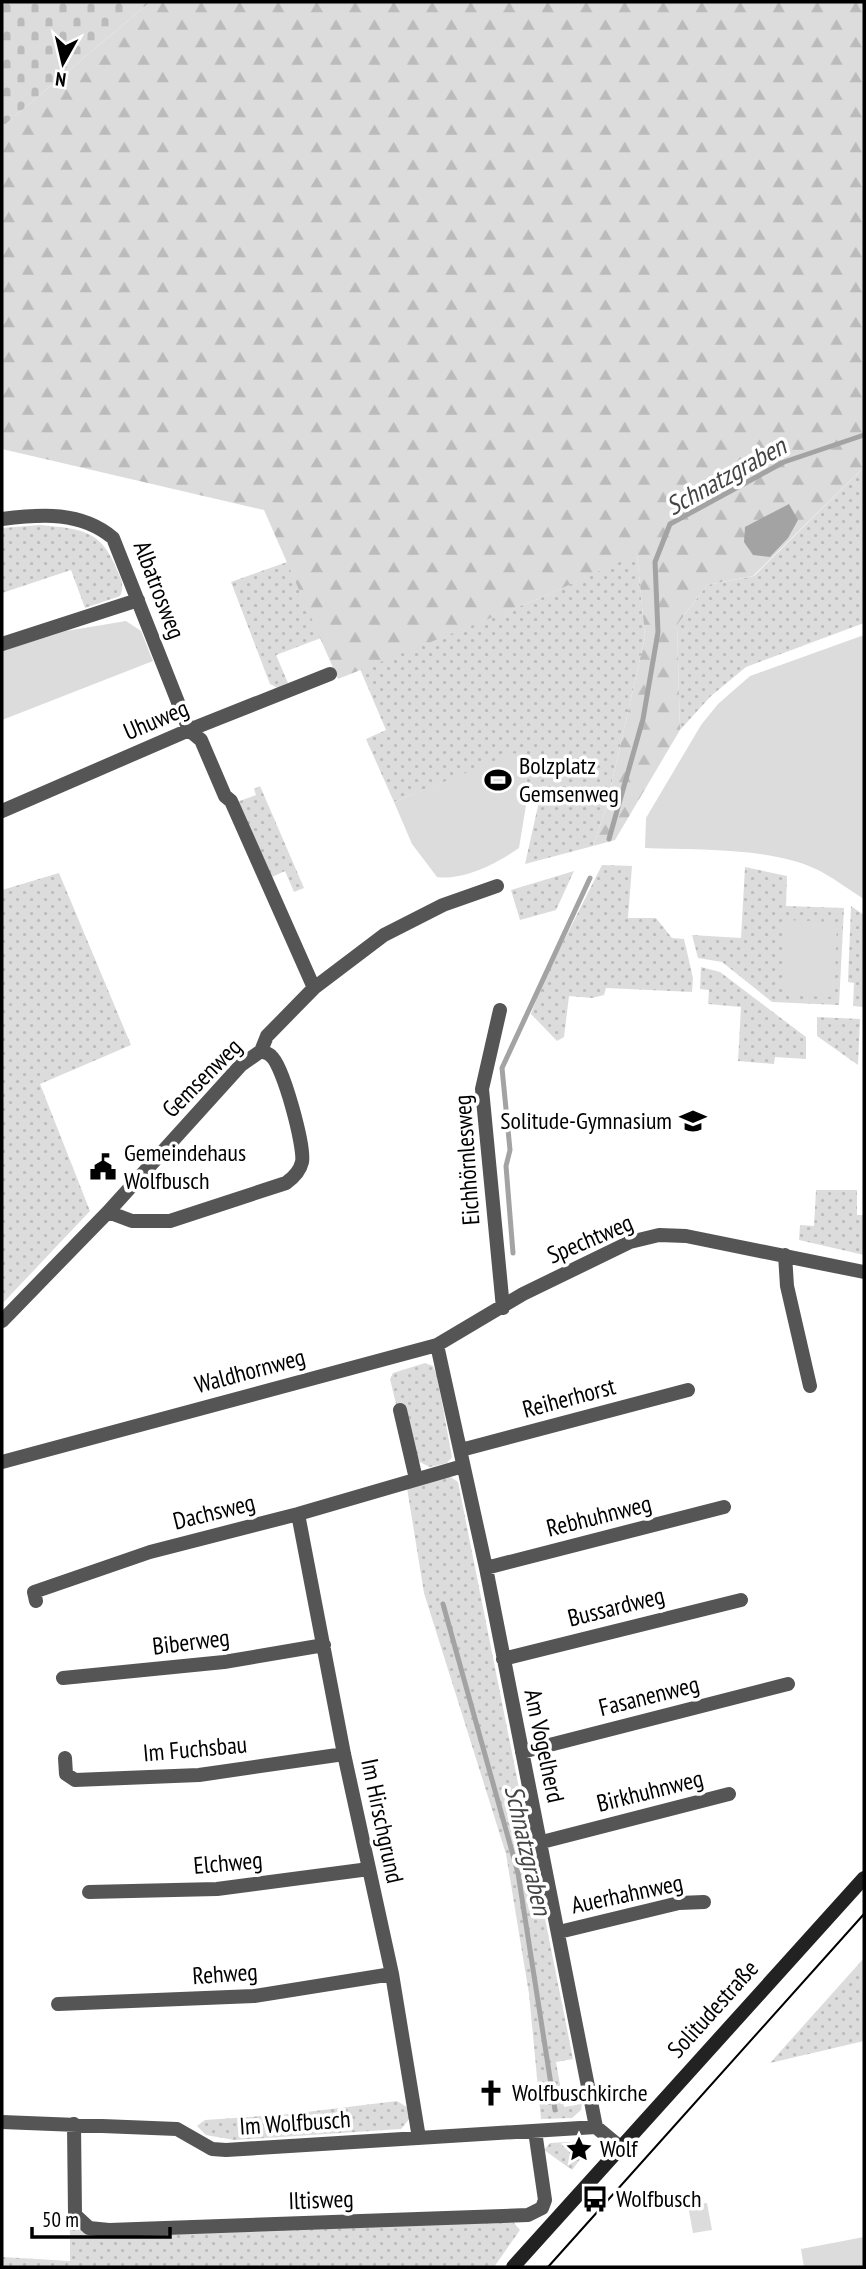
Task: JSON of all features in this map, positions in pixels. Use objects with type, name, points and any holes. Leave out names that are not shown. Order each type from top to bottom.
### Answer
[{"type":"main road","name":"Solitudestraße","points":[[513,2267],[864,1878]]},
{"type":"street","name":"Albatrosweg","points":[[2,519],[43,515],[98,525],[117,544],[189,730],[201,740],[225,796],[231,801],[314,988]]},
{"type":"street","points":[[2,644],[138,600]]},
{"type":"street","name":"Uhuweg","points":[[2,811],[189,730],[330,674]]},
{"type":"street","name":"Gemsenweg","points":[[2,1321],[108,1212],[241,1065],[261,1051],[267,1036],[314,988],[384,935],[443,905],[497,886]]},
{"type":"street","name":"Eichhörnlesweg","points":[[500,1010],[482,1089],[503,1308]]},
{"type":"street","points":[[108,1212],[132,1221],[170,1221],[286,1184],[296,1175],[302,1163],[302,1148],[281,1071],[272,1056],[261,1051]]},
{"type":"street","name":"Spechtweg","points":[[503,1308],[523,1294],[621,1247],[659,1235],[686,1236],[864,1272]]},
{"type":"street","points":[[785,1255],[787,1286],[810,1386]]},
{"type":"street","name":"Waldhornweg","points":[[2,1462],[437,1345],[503,1308]]},
{"type":"street","name":"Am Vogelherd","points":[[437,1345],[486,1568],[596,2127]]},
{"type":"street","name":"Reiherhorst","points":[[461,1450],[688,1390]]},
{"type":"street","points":[[400,1410],[416,1479]]},
{"type":"street","name":"Dachsweg","points":[[36,1601],[34,1592],[150,1552],[298,1514],[463,1466]]},
{"type":"street","name":"Rebhuhnweg","points":[[486,1568],[724,1507]]},
{"type":"street","name":"Im Hirschgrund","points":[[298,1514],[344,1754],[392,1975],[419,2138]]},
{"type":"street","name":"Bussardweg","points":[[503,1660],[741,1600]]},
{"type":"street","name":"Biberweg","points":[[63,1678],[224,1662],[324,1645]]},
{"type":"street","name":"Fasanenweg","points":[[522,1752],[788,1684]]},
{"type":"street","name":"Im Fuchsbau","points":[[65,1758],[66,1774],[75,1780],[199,1775],[344,1754]]},
{"type":"street","name":"Birkhuhnweg","points":[[541,1842],[729,1794]]},
{"type":"street","name":"Elchweg","points":[[89,1892],[217,1889],[369,1869]]},
{"type":"street","name":"Auerhahnweg","points":[[559,1931],[679,1903],[704,1902]]},
{"type":"street","name":"Rehweg","points":[[58,2004],[254,1996],[392,1975]]},
{"type":"street","name":"Im Wolfbusch","points":[[2,2122],[177,2129],[212,2149],[226,2150],[596,2127]]},
{"type":"street","name":"Iltisweg","points":[[74,2124],[75,2215],[89,2228],[519,2217],[542,2208],[545,2200],[535,2131]]},
{"type":"street","points":[[596,2127],[620,2147]]},
{"type":"green space","points":[[2,2],[150,2],[2,127]]},
{"type":"green space","points":[[150,2],[864,2],[864,467],[753,576],[707,585],[677,625],[680,730],[615,840],[593,846],[606,808],[645,637],[637,554],[538,599],[338,679],[264,510],[2,449],[2,127]]},
{"type":"green space","points":[[864,467],[864,623],[746,667],[711,696],[680,730],[677,625],[707,585],[754,576]]},
{"type":"green space","points":[[40,525],[78,530],[104,546],[120,576],[120,596],[85,608],[71,570],[2,593],[2,528]]},
{"type":"green space","points":[[637,553],[645,637],[606,808],[593,846],[525,864],[542,788],[529,787],[515,754],[394,802],[366,739],[386,730],[360,669],[538,599]]},
{"type":"green space","points":[[287,562],[321,638],[276,655],[288,683],[278,688],[270,684],[231,582]]},
{"type":"green space","points":[[126,621],[141,631],[153,661],[2,720],[2,651],[66,631]]},
{"type":"green space","points":[[864,635],[864,899],[818,870],[778,857],[733,851],[645,848],[646,818],[701,725],[718,704],[750,676]]},
{"type":"green space","points":[[515,753],[529,787],[519,848],[491,865],[469,874],[437,877],[412,844],[394,802]]},
{"type":"green space","points":[[260,786],[304,888],[294,892],[285,871],[270,878],[237,802],[256,795],[254,789]]},
{"type":"green space","points":[[602,865],[632,866],[628,918],[656,918],[672,938],[684,939],[693,978],[692,992],[606,988],[604,995],[592,998],[569,996],[564,1037],[557,1041],[531,1014],[542,984]]},
{"type":"green space","points":[[745,867],[787,876],[786,906],[844,908],[839,1005],[772,1002],[722,962],[698,958],[692,935],[741,938]]},
{"type":"green space","points":[[574,871],[556,910],[520,920],[511,890]]},
{"type":"green space","points":[[59,873],[131,1045],[40,1084],[90,1211],[2,1304],[2,890]]},
{"type":"green space","points":[[851,906],[864,915],[864,1007],[853,1006],[854,983],[848,982]]},
{"type":"green space","points":[[786,920],[837,922],[834,997],[783,995]]},
{"type":"green space","points":[[701,967],[720,972],[806,1037],[806,1059],[775,1057],[774,1064],[738,1061],[741,1007],[708,1004],[709,990],[700,989]]},
{"type":"green space","points":[[817,1017],[860,1019],[858,1065],[817,1036]]},
{"type":"green space","points":[[816,1190],[857,1190],[857,1215],[864,1215],[864,1255],[799,1240],[800,1225],[814,1226]]},
{"type":"green space","points":[[425,1363],[433,1366],[437,1376],[452,1457],[447,1463],[430,1467],[416,1460],[404,1406],[396,1404],[390,1379],[393,1373]]},
{"type":"green space","points":[[449,1476],[458,1482],[573,2059],[556,2062],[564,2107],[582,2104],[581,2110],[572,2118],[541,2119],[529,1994],[506,1854],[424,1593],[407,1488]]},
{"type":"green space","points":[[864,1958],[864,2041],[770,2063]]},
{"type":"green space","points":[[397,2101],[410,2109],[410,2118],[401,2129],[234,2140],[206,2135],[197,2126],[205,2120],[290,2114]]},
{"type":"green space","points":[[584,2141],[589,2148],[572,2170],[544,2150],[550,2143]]},
{"type":"green space","points":[[707,2203],[712,2230],[693,2233],[689,2211],[695,2204]]},
{"type":"green space","points":[[510,2218],[520,2230],[494,2267],[2,2267],[2,2257],[70,2261],[70,2230]]},
{"type":"green space","points":[[864,2237],[864,2267],[804,2267],[801,2249]]},
{"type":"shaded area","points":[[789,504],[798,520],[788,538],[770,557],[753,555],[744,542],[745,527]]},
{"type":"waterway","name":"Schnatzgraben","points":[[609,839],[643,719],[658,632],[655,562],[670,524],[784,462],[864,435]]},
{"type":"waterway","name":"Schnatzgraben","points":[[513,1253],[506,1166],[510,1150],[502,1068],[590,878]]},
{"type":"waterway","name":"Schnatzgraben","points":[[443,1604],[518,1873],[555,2110]]},
{"type":"tram line","points":[[548,2267],[864,1914]]},
{"type":"place","name":"Bolzplatz Gemsenweg","points":[[498,780]]},
{"type":"place","name":"Solitude-Gymnasium","points":[[693,1121]]},
{"type":"place","name":"Gemeindehaus Wolfbusch","points":[[103,1167]]},
{"type":"place","name":"Wolfbuschkirche","points":[[491,2093]]},
{"type":"place","name":"Wolf","points":[[579,2149]]},
{"type":"place","name":"Wolfbusch","points":[[595,2199]]}]
